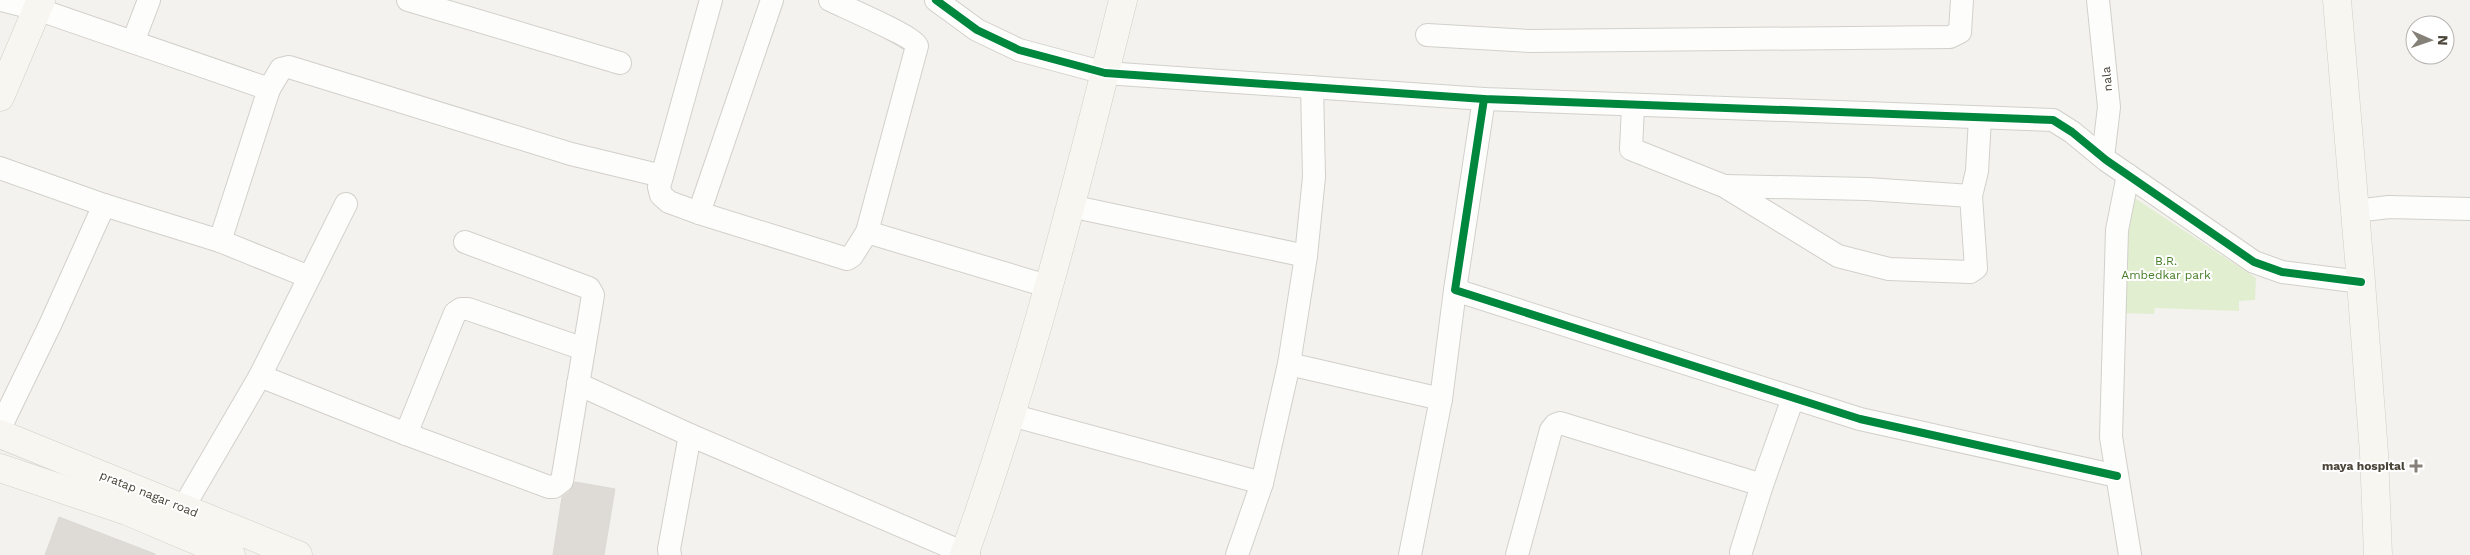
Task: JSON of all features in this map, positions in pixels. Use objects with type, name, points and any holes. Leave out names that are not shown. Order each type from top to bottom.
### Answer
[{"type":"street","points":[[1,0],[39,5],[133,42],[268,89]]},
{"type":"street","points":[[133,42],[150,0]]},
{"type":"street","points":[[408,0],[620,64]]},
{"type":"street","points":[[711,0],[659,187],[664,198],[699,213],[842,260],[852,256],[867,232],[917,46],[914,40],[830,0]]},
{"type":"street","points":[[699,213],[772,0]]},
{"type":"street","points":[[936,0],[977,30],[1019,50],[1105,73],[1194,81],[1312,87],[1484,100],[2053,120],[2254,262],[2282,272],[2361,282]]},
{"type":"street","points":[[578,384],[690,435],[966,554],[1011,416],[1048,286],[1123,0]]},
{"type":"street","points":[[1427,35],[1530,41],[1950,37],[1960,32],[1962,0]]},
{"type":"street","name":"nala","points":[[2098,0],[2109,107],[2117,230],[2111,437],[2130,555]]},
{"type":"street","points":[[2336,0],[2374,453],[2378,555]]},
{"type":"street","points":[[0,97],[39,5]]},
{"type":"street","points":[[220,241],[268,89],[281,69],[289,67],[571,154],[662,176]]},
{"type":"street","points":[[1237,555],[1262,483],[1289,364],[1306,256],[1314,177],[1312,87]]},
{"type":"street","points":[[1410,555],[1441,399],[1455,290],[1484,100]]},
{"type":"street","points":[[1633,106],[1631,149],[1724,186],[1838,256],[1889,268],[1970,272],[1974,271],[1976,263],[1972,196],[1980,118]]},
{"type":"street","points":[[0,168],[104,205],[220,241],[309,277]]},
{"type":"street","points":[[1724,186],[1867,189],[1972,196]]},
{"type":"street","points":[[183,508],[260,376],[346,204]]},
{"type":"street","points":[[0,428],[50,325],[104,205]]},
{"type":"street","points":[[1070,206],[1306,256]]},
{"type":"street","points":[[2355,211],[2389,207],[2470,209]]},
{"type":"street","points":[[867,232],[1048,286]]},
{"type":"street","points":[[260,376],[406,434],[549,487],[562,481],[593,295],[589,288],[465,242]]},
{"type":"street","points":[[1455,290],[1860,419],[2117,476]]},
{"type":"street","points":[[406,434],[455,313],[461,310],[468,310],[584,349]]},
{"type":"street","points":[[1289,364],[1441,399]]},
{"type":"street","points":[[1743,554],[1762,485],[1793,398]]},
{"type":"street","points":[[1011,416],[1262,483]]},
{"type":"street","points":[[1517,555],[1551,430],[1560,423],[1762,485]]},
{"type":"street","name":"pratap nagar road","points":[[0,434],[298,555]]},
{"type":"street","points":[[670,555],[669,549],[690,435]]},
{"type":"street","points":[[0,468],[127,511],[232,555]]},
{"type":"green space","name":"B.R. Ambedkar park","points":[[2130,195],[2256,278],[2255,300],[2239,301],[2239,311],[2155,308],[2154,314],[2122,313]]},
{"type":"building","points":[[575,482],[615,489],[604,555],[553,555],[562,497],[570,491]]},
{"type":"building","points":[[59,517],[155,554],[155,555],[45,555]]},
{"type":"cycle path","points":[[936,0],[977,30],[1019,50],[1105,73],[1484,99],[2053,120],[2072,132],[2106,160],[2254,262],[2282,272],[2361,282]]},
{"type":"cycle path","points":[[1484,99],[1455,290],[1860,419],[2117,476]]},
{"type":"place","name":"maya hospital","points":[[2416,466]]}]
